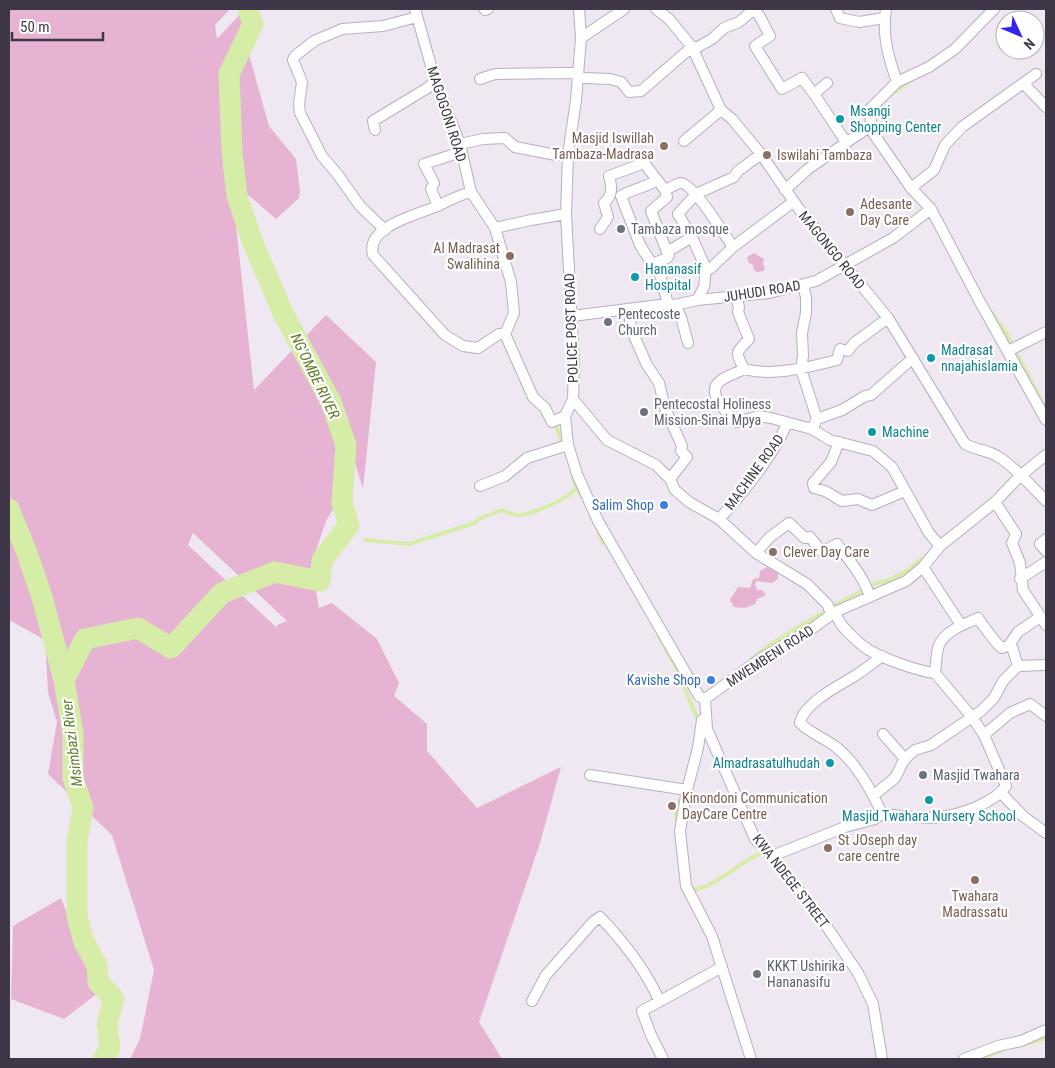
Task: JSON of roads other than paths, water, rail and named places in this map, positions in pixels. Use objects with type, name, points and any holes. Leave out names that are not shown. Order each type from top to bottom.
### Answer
[{"type":"street","name":"POLICE POST ROAD","points":[[565,416],[573,399],[574,364],[566,214],[568,155],[581,38],[579,9]]},
{"type":"street","points":[[581,38],[624,9]]},
{"type":"street","name":"MAGONGO ROAD","points":[[656,9],[669,19],[692,47],[721,110],[732,119],[761,154],[793,202],[888,318],[965,444],[974,449],[997,456],[1046,501]]},
{"type":"street","points":[[480,79],[495,74],[572,73],[584,78],[610,79],[621,82],[629,92],[640,91],[692,47],[698,47],[712,39],[724,28],[739,22],[752,9],[759,15],[770,36],[755,46],[782,89],[802,78],[846,142]]},
{"type":"street","points":[[836,9],[840,18],[859,22],[885,13],[887,53],[897,82]]},
{"type":"street","points":[[786,190],[808,169],[869,127],[871,125],[870,110],[897,82],[929,67],[955,48],[994,9]]},
{"type":"street","points":[[384,230],[360,206],[322,156],[300,113],[299,104],[302,82],[293,60],[295,56],[314,41],[342,29],[383,26],[416,13]]},
{"type":"street","name":"MAGOGONI ROAD","points":[[416,13],[435,80],[460,148],[471,192],[495,228],[510,282],[514,313],[505,334]]},
{"type":"street","points":[[911,188],[934,170],[945,145],[962,127],[1036,74]]},
{"type":"street","points":[[375,130],[373,121],[429,87],[435,80]]},
{"type":"street","points":[[814,94],[827,84]]},
{"type":"street","points":[[1024,84],[1046,107]]},
{"type":"street","points":[[684,141],[721,110]]},
{"type":"street","points":[[869,127],[911,188],[931,209],[1046,420]]},
{"type":"street","points":[[438,206],[431,189],[434,183],[424,164],[482,139],[505,138],[515,148],[556,155],[568,155]]},
{"type":"street","points":[[697,300],[704,286],[706,269],[692,237],[678,214],[696,194],[734,177],[738,171],[761,154]]},
{"type":"street","points":[[600,229],[608,217],[604,203],[612,189],[609,176],[644,163],[666,190],[667,197],[651,211],[669,255],[667,258],[652,264]]},
{"type":"street","points":[[657,180],[641,189],[630,190],[621,196],[640,245],[652,264],[659,271],[671,305],[680,317],[688,343]]},
{"type":"street","points":[[666,190],[680,183],[685,184],[696,194],[733,248]]},
{"type":"street","points":[[471,192],[408,216],[384,230],[374,238],[372,244],[373,255],[445,335],[463,346],[478,348],[499,334],[505,334],[533,397],[545,408],[552,422],[565,416],[568,445],[577,474],[598,521],[699,696],[705,699],[698,748],[687,790],[680,831],[686,886],[712,936],[751,1059]]},
{"type":"street","points":[[706,269],[710,269],[733,248],[793,202]]},
{"type":"street","name":"JUHUDI ROAD","points":[[572,316],[768,293],[803,286],[816,282],[893,238],[931,209]]},
{"type":"street","points":[[495,228],[566,214]]},
{"type":"street","points":[[667,252],[692,237]]},
{"type":"street","points":[[803,286],[806,297],[806,312],[802,333],[803,356],[801,369],[814,424],[865,396],[871,395],[913,358]]},
{"type":"street","points":[[736,296],[739,307],[738,312],[748,339],[738,351],[744,369]]},
{"type":"street","points":[[629,309],[631,329],[646,365],[659,383],[665,408],[682,446],[681,451],[687,458],[670,479]]},
{"type":"street","points":[[787,423],[759,416],[737,422],[714,394],[715,387],[719,382],[744,369],[754,372],[801,369],[837,360],[840,349],[848,351],[854,343],[888,318]]},
{"type":"street","points":[[1008,351],[1046,332]]},
{"type":"street","points":[[573,399],[607,440],[656,465],[670,479],[675,490],[689,502],[719,519],[756,553],[807,584],[828,605],[829,609],[835,612],[841,624],[864,647],[924,672],[935,673],[972,717],[984,735],[1006,786],[1001,793],[979,806],[953,815],[939,818],[882,814],[875,819],[845,827],[772,856]]},
{"type":"street","name":"MACHINE ROAD","points":[[719,519],[732,506],[780,440],[787,423],[814,424],[830,440],[873,451],[892,468],[929,533],[940,546]]},
{"type":"street","points":[[839,442],[831,462],[813,484],[814,488],[842,501],[858,499],[872,505],[905,491]]},
{"type":"street","points":[[480,486],[505,476],[527,458],[568,445]]},
{"type":"street","name":"MWEMBENI ROAD","points":[[705,699],[760,659],[813,628],[835,612],[906,581],[923,567],[940,546],[995,502],[1020,476],[1046,456]]},
{"type":"street","points":[[935,673],[939,646],[944,637],[961,625],[978,618],[998,646],[1002,648],[1009,645],[1018,632],[1043,621],[1023,590],[1020,579],[1020,564],[1012,543],[1016,534],[995,502]]},
{"type":"street","points":[[756,553],[770,538],[789,523],[804,538],[810,536],[821,551],[836,544],[860,576],[870,597]]},
{"type":"street","points":[[1046,538],[1040,544],[1046,551]]},
{"type":"street","points":[[1020,579],[1046,562]]},
{"type":"street","points":[[923,567],[961,625]]},
{"type":"street","points":[[1009,645],[1012,648],[1018,666]]},
{"type":"street","points":[[882,656],[826,693],[801,717],[800,723],[836,747],[853,764],[874,795],[882,814]]},
{"type":"street","points":[[874,795],[895,778],[905,759],[916,750],[931,745],[972,717],[994,698],[1003,681],[1018,666],[1046,665]]},
{"type":"street","name":"KWA NDEGE STREET","points":[[705,699],[707,729],[755,839],[772,856],[826,924],[858,973],[873,1004],[882,1059]]},
{"type":"street","points":[[984,735],[1010,713],[1030,704],[1046,716]]},
{"type":"street","points":[[883,734],[905,759]]},
{"type":"street","points":[[590,775],[687,790]]},
{"type":"street","points":[[1001,793],[1023,816],[1046,832]]},
{"type":"street","points":[[532,1001],[546,975],[593,922],[600,917],[618,936],[650,979],[660,1000]]},
{"type":"street","points":[[663,1059],[642,1011],[722,967]]},
{"type":"street","points":[[964,1059],[998,1046],[1021,1041],[1046,1030]]},
{"type":"waterway","name":"NG'OMBE RIVER","points":[[64,680],[85,639],[138,628],[171,648],[222,593],[275,572],[320,581],[322,560],[349,525],[342,503],[346,445],[331,402],[283,313],[253,243],[237,196],[232,152],[229,74],[253,24],[248,9]]},
{"type":"waterway","points":[[888,97],[913,79]]},
{"type":"waterway","points":[[991,312],[1004,329],[1045,408]]},
{"type":"waterway","points":[[556,425],[562,444]]},
{"type":"waterway","points":[[572,474],[576,487],[582,497]]},
{"type":"waterway","points":[[365,540],[409,544],[475,523],[479,519],[501,510],[518,515],[533,512],[567,496],[576,487]]},
{"type":"waterway","name":"Msimbazi River","points":[[9,509],[42,597],[64,680],[73,733],[73,778],[83,808],[77,841],[77,916],[84,942],[97,965],[98,982],[114,999],[107,1024],[110,1048],[103,1059]]},
{"type":"waterway","points":[[598,531],[603,543],[609,543]]},
{"type":"waterway","points":[[835,605],[877,583],[887,581],[899,575],[928,554]]},
{"type":"waterway","points":[[751,659],[771,644],[829,609]]},
{"type":"waterway","points":[[659,637],[676,667],[699,723]]},
{"type":"waterway","points":[[677,823],[676,813],[681,798]]},
{"type":"waterway","points":[[690,890],[709,885],[746,861],[765,852]]},
{"type":"waterway","points":[[1022,1045],[1046,1038]]},
{"type":"waterway","points":[[981,1059],[1005,1049]]},
{"type":"place","name":"Msangi Shopping Center","points":[[840,119]]},
{"type":"place","name":"Masjid Iswillah Tambaza-Madrasa","points":[[664,146]]},
{"type":"place","name":"Iswilahi Tambaza","points":[[767,155]]},
{"type":"place","name":"Adesante Day Care","points":[[850,212]]},
{"type":"place","name":"Tambaza mosque","points":[[621,229]]},
{"type":"place","name":"Al Madrasat Swalihina","points":[[510,256]]},
{"type":"place","name":"Hananasif Hospital","points":[[635,277]]},
{"type":"place","name":"Pentecoste Church","points":[[608,322]]},
{"type":"place","name":"Madrasat nnajahislamia","points":[[931,358]]},
{"type":"place","name":"Pentecostal Holiness Mission-Sinai Mpya","points":[[644,412]]},
{"type":"place","name":"Machine","points":[[872,432]]},
{"type":"place","name":"Salim Shop","points":[[664,505]]},
{"type":"place","name":"Clever Day Care","points":[[773,552]]},
{"type":"place","name":"Kavishe Shop","points":[[711,680]]},
{"type":"place","name":"Almadrasatulhudah","points":[[830,763]]},
{"type":"place","name":"Masjid Twahara","points":[[923,775]]},
{"type":"place","name":"Masjid Twahara Nursery School","points":[[929,800]]},
{"type":"place","name":"Kinondoni Communication DayCare Centre","points":[[672,806]]},
{"type":"place","name":"St JOseph day care centre","points":[[828,848]]},
{"type":"place","name":"Twahara Madrassatu","points":[[975,880]]},
{"type":"place","name":"KKKT Ushirika Hananasifu","points":[[757,974]]}]
